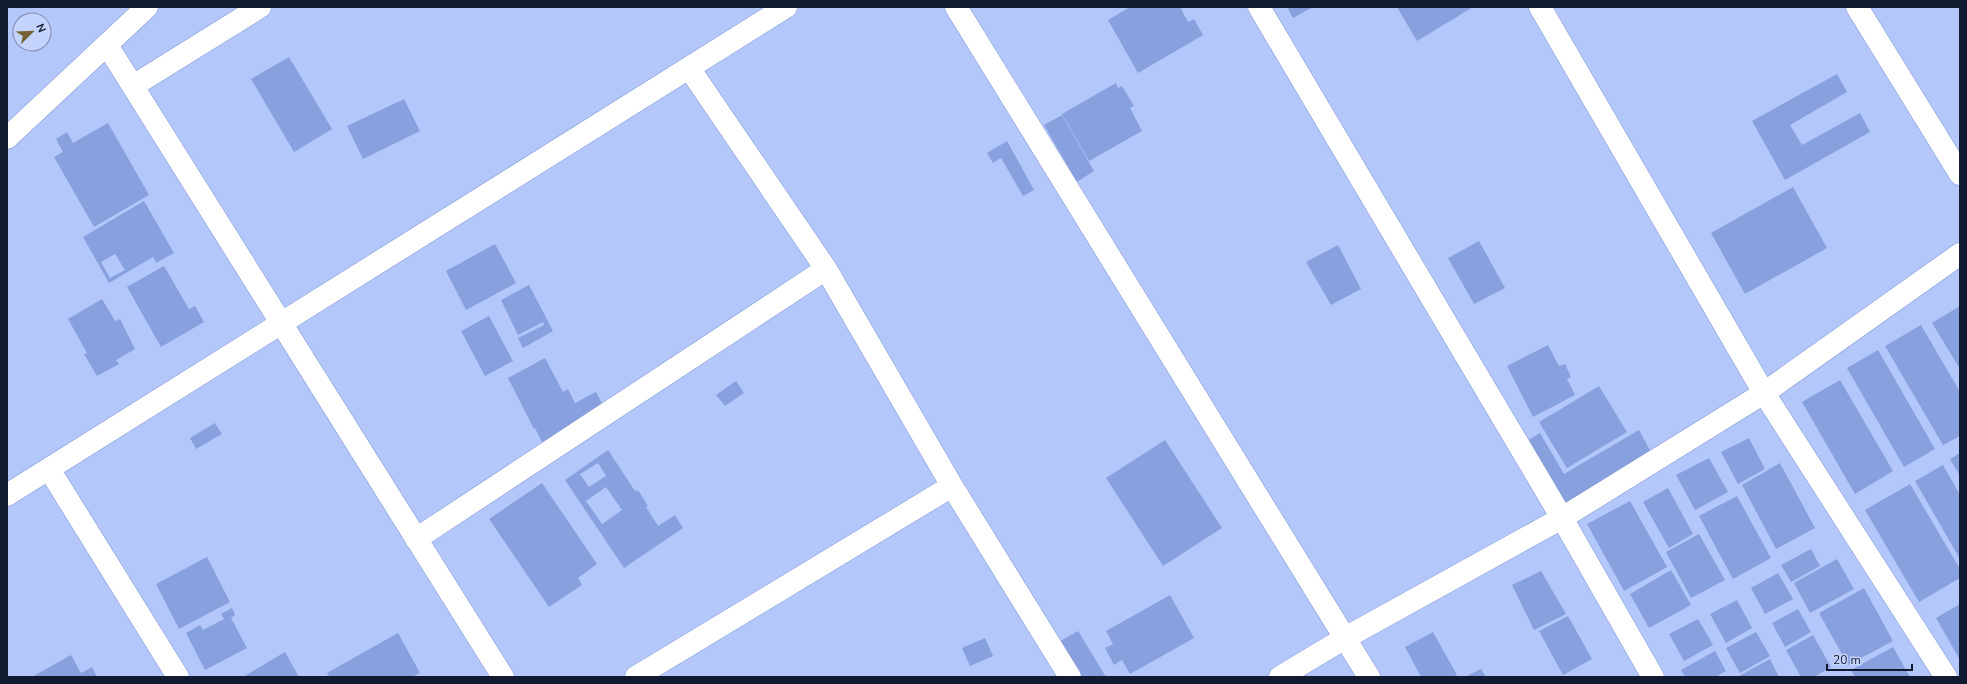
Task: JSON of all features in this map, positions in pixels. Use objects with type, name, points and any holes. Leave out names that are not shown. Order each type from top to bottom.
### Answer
[{"type":"street","points":[[7,138],[147,7]]},
{"type":"street","points":[[133,86],[260,7]]},
{"type":"street","points":[[7,495],[786,7]]},
{"type":"street","points":[[956,7],[1369,677]]},
{"type":"street","points":[[1259,7],[1562,518],[1653,677]]},
{"type":"street","points":[[1540,7],[1764,393],[1946,677]]},
{"type":"street","points":[[1857,7],[1960,174]]},
{"type":"street","points":[[107,45],[503,677]]},
{"type":"street","points":[[689,68],[826,268],[952,486],[1070,677]]},
{"type":"street","points":[[1280,677],[1345,638],[1562,518],[1764,393],[1960,254]]},
{"type":"street","points":[[416,539],[826,268]]},
{"type":"street","points":[[49,469],[178,677]]},
{"type":"street","points":[[636,677],[952,486]]},
{"type":"building","points":[[1130,7],[1180,7],[1188,22],[1194,19],[1203,35],[1138,73],[1108,20]]},
{"type":"building","points":[[1287,7],[1313,7],[1293,18]]},
{"type":"building","points":[[1397,7],[1473,7],[1417,41]]},
{"type":"building","points":[[289,57],[332,129],[294,152],[251,79]]},
{"type":"building","points":[[1837,74],[1847,92],[1790,125],[1802,145],[1860,113],[1870,132],[1785,180],[1752,121]]},
{"type":"building","points":[[1116,83],[1118,88],[1122,86],[1134,106],[1130,108],[1142,131],[1089,161],[1062,114]]},
{"type":"building","points":[[404,99],[420,131],[363,159],[347,126]]},
{"type":"building","points":[[1062,115],[1094,171],[1077,182],[1044,125]]},
{"type":"building","points":[[108,123],[149,195],[94,227],[54,157],[63,152],[56,139],[67,132],[73,143]]},
{"type":"building","points":[[1007,141],[1034,190],[1023,196],[1001,158],[993,163],[987,153]]},
{"type":"building","points":[[1793,187],[1827,248],[1745,294],[1711,233]]},
{"type":"building","points":[[144,201],[174,253],[156,263],[153,257],[109,283],[83,237]],"holes":[[[115,254],[125,270],[110,278],[101,262]]]},
{"type":"building","points":[[1479,241],[1505,288],[1474,304],[1448,258]]},
{"type":"building","points":[[495,244],[516,283],[466,310],[446,271]]},
{"type":"building","points":[[1338,245],[1361,289],[1331,305],[1306,262]]},
{"type":"building","points":[[164,266],[189,309],[195,306],[204,322],[161,347],[127,287]]},
{"type":"building","points":[[529,285],[553,331],[523,348],[518,338],[544,325],[543,322],[518,335],[501,300]]},
{"type":"building","points":[[102,299],[115,321],[120,319],[135,349],[116,360],[119,364],[97,376],[84,354],[87,353],[68,319]]},
{"type":"building","points":[[1960,306],[1960,369],[1932,323]]},
{"type":"building","points":[[489,316],[513,361],[485,376],[461,331]]},
{"type":"building","points":[[1921,325],[1960,392],[1960,436],[1943,445],[1885,346]]},
{"type":"building","points":[[1548,345],[1559,366],[1565,364],[1571,377],[1567,379],[1575,395],[1533,417],[1507,366]]},
{"type":"building","points":[[1878,350],[1935,449],[1904,467],[1847,368]]},
{"type":"building","points":[[545,358],[563,392],[568,389],[575,403],[596,392],[608,415],[545,448],[508,378]]},
{"type":"building","points":[[1840,380],[1893,471],[1855,494],[1802,402]]},
{"type":"building","points":[[736,381],[744,393],[725,406],[716,395]]},
{"type":"building","points":[[1599,386],[1627,432],[1567,468],[1539,422]]},
{"type":"building","points":[[215,423],[222,434],[196,449],[190,438]]},
{"type":"building","points":[[1639,430],[1651,452],[1564,504],[1527,441],[1540,433],[1564,474]]},
{"type":"building","points":[[1749,438],[1765,469],[1738,484],[1721,452]]},
{"type":"building","points":[[1165,440],[1222,528],[1163,566],[1106,478]]},
{"type":"building","points":[[608,450],[635,491],[638,490],[648,506],[646,507],[658,526],[675,515],[683,528],[624,568],[565,480]],"holes":[[[598,463],[606,476],[589,487],[580,474]],[[606,487],[622,510],[602,524],[586,501]]]},
{"type":"building","points":[[1960,453],[1960,476],[1950,459]]},
{"type":"building","points":[[1709,458],[1728,492],[1695,510],[1676,475]]},
{"type":"building","points":[[1780,463],[1815,528],[1776,549],[1742,485]]},
{"type":"building","points":[[1943,465],[1960,495],[1960,559],[1915,481]]},
{"type":"building","points":[[542,483],[597,564],[578,578],[582,585],[549,607],[489,519]]},
{"type":"building","points":[[1910,484],[1960,569],[1960,578],[1919,602],[1865,510]]},
{"type":"building","points":[[1668,488],[1693,534],[1669,548],[1643,502]]},
{"type":"building","points":[[1737,496],[1771,558],[1733,579],[1699,516]]},
{"type":"building","points":[[1630,501],[1667,567],[1624,591],[1587,524]]},
{"type":"building","points":[[1699,534],[1725,580],[1691,598],[1666,552]]},
{"type":"building","points":[[1811,549],[1820,566],[1791,582],[1781,565]]},
{"type":"building","points":[[207,557],[230,602],[179,629],[156,584]]},
{"type":"building","points":[[1837,559],[1854,589],[1810,613],[1794,583]]},
{"type":"building","points":[[1671,570],[1691,605],[1649,628],[1630,594]]},
{"type":"building","points":[[1541,571],[1566,614],[1534,630],[1512,585]]},
{"type":"building","points":[[1778,573],[1793,599],[1765,614],[1751,588]]},
{"type":"building","points":[[1864,588],[1893,641],[1848,665],[1819,613]]},
{"type":"building","points":[[1170,595],[1194,638],[1130,674],[1122,660],[1114,665],[1105,648],[1113,644],[1106,631]]},
{"type":"building","points":[[1737,600],[1752,628],[1726,643],[1710,614]]},
{"type":"building","points":[[1960,604],[1960,660],[1936,618]]},
{"type":"building","points":[[232,608],[235,615],[231,618],[247,648],[205,670],[186,633],[200,625],[203,630],[224,619],[221,614]]},
{"type":"building","points":[[1798,609],[1811,632],[1785,647],[1772,623]]},
{"type":"building","points":[[1568,616],[1592,659],[1563,675],[1539,631]]},
{"type":"building","points":[[1698,619],[1713,645],[1684,661],[1669,634]]},
{"type":"building","points":[[1078,631],[1106,677],[1077,677],[1057,643]]},
{"type":"building","points":[[1433,632],[1457,675],[1453,677],[1421,677],[1405,647]]},
{"type":"building","points":[[1756,632],[1770,656],[1740,673],[1726,648]]},
{"type":"building","points":[[398,633],[420,673],[412,677],[330,677],[327,673]]},
{"type":"building","points":[[1813,635],[1831,667],[1814,677],[1801,677],[1786,650]]},
{"type":"building","points":[[985,638],[993,656],[970,666],[962,648]]},
{"type":"building","points":[[1893,647],[1910,677],[1855,677],[1851,670]]},
{"type":"building","points":[[1715,651],[1726,671],[1715,677],[1685,677],[1681,670]]},
{"type":"building","points":[[285,652],[299,677],[243,677]]},
{"type":"building","points":[[71,655],[81,673],[92,667],[97,677],[32,677]]},
{"type":"building","points":[[1770,659],[1779,677],[1739,676]]},
{"type":"building","points":[[1481,669],[1486,677],[1465,677]]}]
